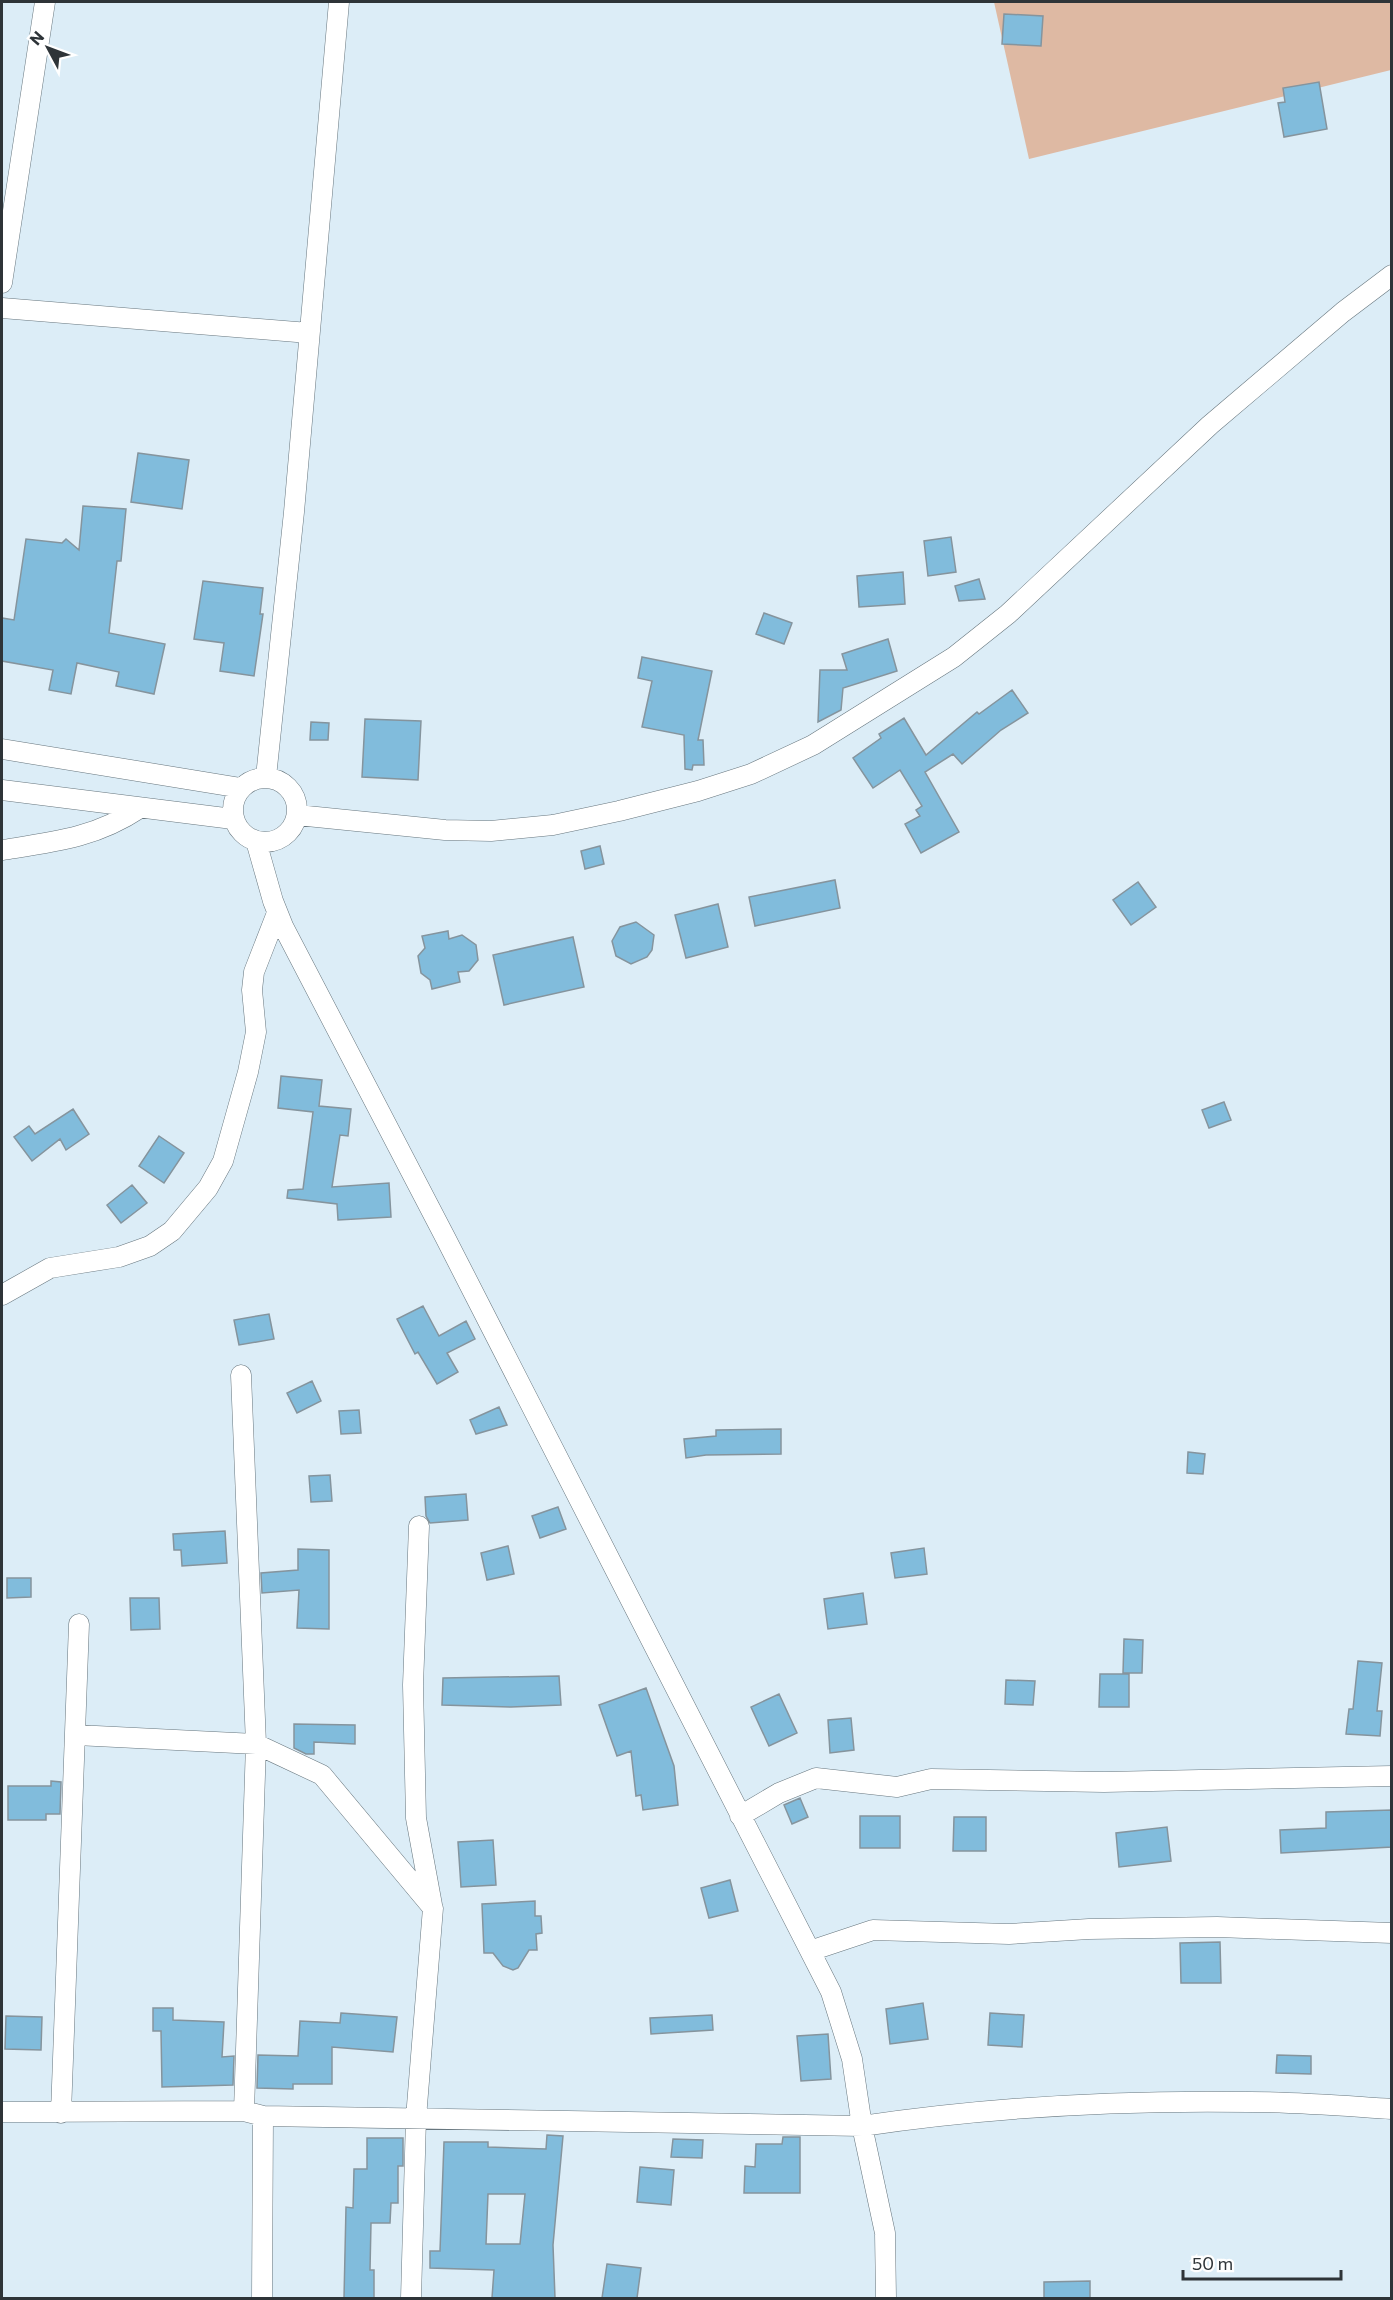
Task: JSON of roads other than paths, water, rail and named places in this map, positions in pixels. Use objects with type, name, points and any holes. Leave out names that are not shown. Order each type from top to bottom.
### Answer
[{"type":"street","points":[[2,284],[45,2]]},
{"type":"street","points":[[266,777],[339,2]]},
{"type":"street","points":[[297,815],[479,831],[553,825],[698,791],[751,774],[813,744],[954,657],[1008,614],[1210,425],[1343,312],[1392,275]]},
{"type":"street","points":[[2,308],[309,333]]},
{"type":"street","points":[[2,749],[241,788]]},
{"type":"street","points":[[266,777],[279,780],[290,789],[296,801],[297,815],[287,834],[278,840],[256,841],[246,837],[233,819],[233,802],[241,788],[253,780],[266,777]]},
{"type":"street","points":[[2,790],[233,819]]},
{"type":"street","points":[[2,850],[85,836],[116,824],[140,808]]},
{"type":"street","points":[[256,841],[277,913],[831,1992],[852,2059],[862,2126],[885,2233],[886,2298]]},
{"type":"street","points":[[2,1295],[50,1268],[119,1257],[150,1246],[172,1231],[202,1196],[223,1161],[248,1072],[256,1032],[252,990],[254,972],[277,913]]},
{"type":"street","points":[[241,1375],[256,1744],[253,2113],[262,2298]]},
{"type":"street","points":[[411,2298],[416,2118],[433,1908],[416,1818],[413,1685],[418,1526]]},
{"type":"street","points":[[61,2113],[80,1624]]},
{"type":"street","points":[[76,1735],[256,1744],[322,1775],[433,1908]]},
{"type":"street","points":[[741,1816],[779,1793],[816,1778],[897,1787],[932,1779],[1104,1782],[1392,1776]]},
{"type":"street","points":[[810,1951],[873,1930],[1009,1934],[1089,1929],[1217,1927],[1392,1934]]},
{"type":"street","points":[[2,2112],[253,2113],[862,2126],[930,2116],[1039,2107],[1250,2102],[1392,2109]]}]
